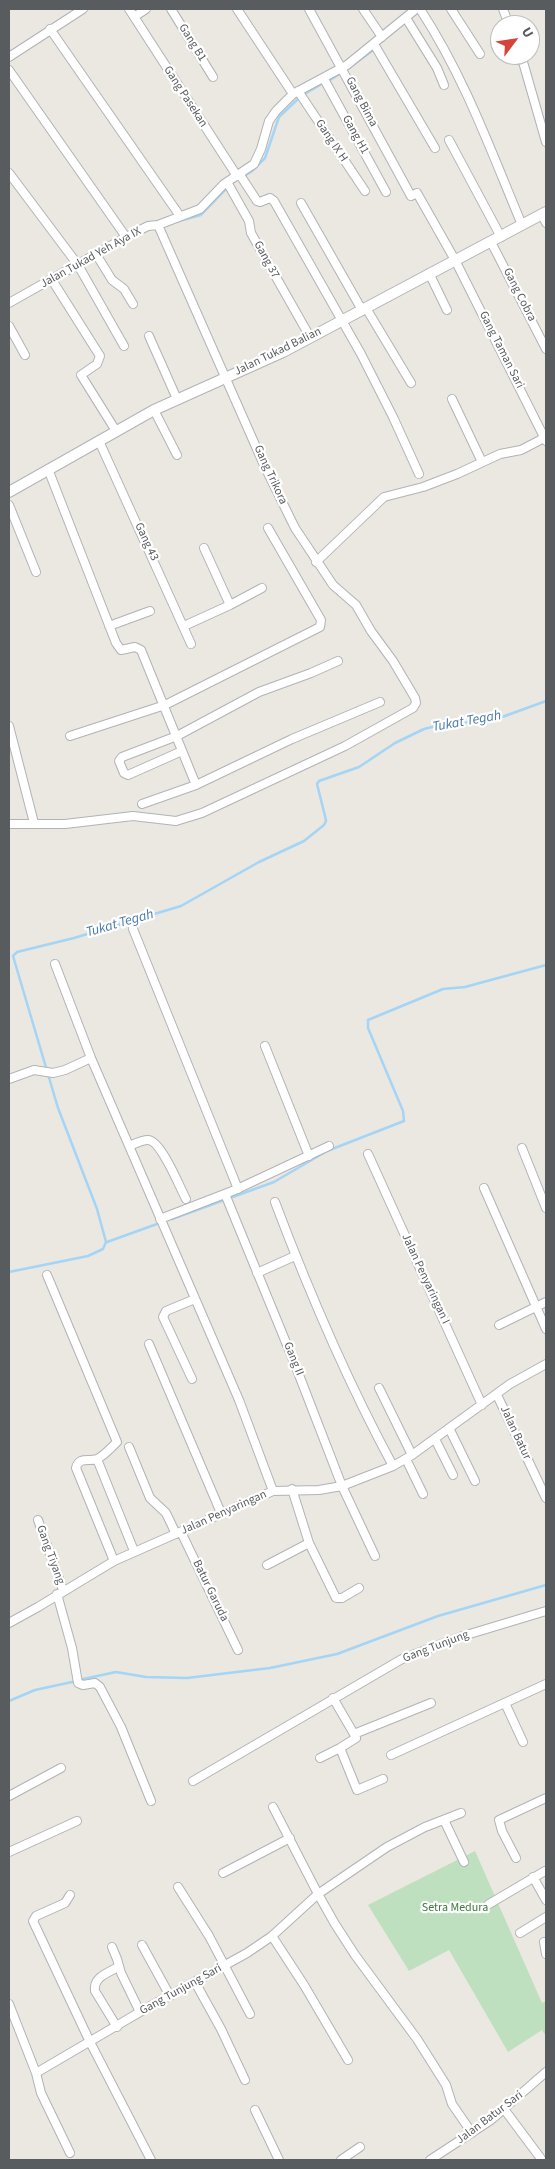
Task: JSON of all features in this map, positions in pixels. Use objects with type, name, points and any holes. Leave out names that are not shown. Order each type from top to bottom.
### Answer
[{"type":"street","points":[[9,57],[83,9]]},
{"type":"street","name":"Gang Pasekan","points":[[129,9],[257,202],[270,198],[274,201],[342,320]]},
{"type":"street","points":[[134,16],[146,9]]},
{"type":"street","name":"Gang B1","points":[[171,9],[214,77]]},
{"type":"street","name":"Gang IX H","points":[[237,9],[364,191]]},
{"type":"street","name":"Gang Bima","points":[[309,9],[343,68],[411,196]]},
{"type":"street","points":[[363,9],[382,37]]},
{"type":"street","name":"Jalan Tukad Yeh Aya IX","points":[[9,303],[148,226],[158,225],[200,209],[227,182],[257,160],[269,121],[276,111],[296,93],[343,68],[416,9]]},
{"type":"street","points":[[420,9],[439,38],[468,95],[522,225]]},
{"type":"street","points":[[451,9],[480,54]]},
{"type":"street","points":[[406,18],[437,68],[444,85]]},
{"type":"street","points":[[50,30],[180,216]]},
{"type":"street","points":[[374,44],[435,148]]},
{"type":"street","points":[[524,65],[546,142]]},
{"type":"street","points":[[9,70],[126,237]]},
{"type":"street","name":"Gang H1","points":[[324,79],[386,192]]},
{"type":"street","points":[[450,140],[501,236]]},
{"type":"street","points":[[9,173],[78,265],[124,346]]},
{"type":"street","name":"Gang 37","points":[[227,182],[249,221],[251,233],[310,337]]},
{"type":"street","name":"Gang Taman Sari","points":[[411,196],[417,192],[455,260],[546,439]]},
{"type":"street","points":[[301,203],[364,309],[411,383]]},
{"type":"street","name":"Jalan Tukad Balian","points":[[9,490],[154,410],[264,361],[522,225],[545,217]]},
{"type":"street","name":"Gang Trikora","points":[[34,823],[65,824],[133,816],[176,821],[202,813],[345,746],[413,708],[416,703],[404,678],[366,623],[356,604],[333,585],[316,562],[291,520],[158,225]]},
{"type":"street","name":"Gang Cobra","points":[[491,242],[546,347]]},
{"type":"street","points":[[96,254],[112,280],[124,290],[133,304]]},
{"type":"street","points":[[429,273],[447,310]]},
{"type":"street","points":[[52,280],[100,356],[97,364],[81,375],[116,431]]},
{"type":"street","points":[[342,320],[390,410],[419,474]]},
{"type":"street","points":[[9,326],[25,355]]},
{"type":"street","points":[[149,336],[158,361],[177,399]]},
{"type":"street","points":[[452,399],[482,462]]},
{"type":"street","points":[[154,410],[177,455]]},
{"type":"street","points":[[316,562],[384,497],[423,487],[500,454],[522,450],[546,439]]},
{"type":"street","name":"Gang 43","points":[[99,441],[191,644]]},
{"type":"street","points":[[48,469],[119,649],[124,650],[135,647],[142,650],[196,785]]},
{"type":"street","points":[[9,505],[36,572]]},
{"type":"street","points":[[70,736],[165,705],[321,625],[321,620],[268,528]]},
{"type":"street","points":[[204,548],[230,605]]},
{"type":"street","points":[[184,626],[262,588]]},
{"type":"street","points":[[109,626],[150,611]]},
{"type":"street","points":[[182,751],[128,775],[124,773],[119,761],[122,757],[177,736],[258,692],[338,661]]},
{"type":"street","points":[[142,804],[196,785],[292,739],[380,702]]},
{"type":"street","points":[[9,726],[34,823],[9,824]]},
{"type":"street","points":[[133,930],[238,1189]]},
{"type":"street","points":[[55,964],[91,1058],[239,1400],[273,1491]]},
{"type":"street","points":[[265,1046],[309,1156]]},
{"type":"street","points":[[9,1079],[34,1070],[54,1073],[91,1058]]},
{"type":"street","points":[[129,1146],[147,1140],[154,1142],[160,1149],[186,1199]]},
{"type":"street","points":[[160,1219],[226,1198],[238,1189],[329,1146]]},
{"type":"street","points":[[522,1148],[546,1208]]},
{"type":"street","name":"Jalan Penyaringan I","points":[[368,1154],[482,1405]]},
{"type":"street","points":[[484,1188],[546,1329]]},
{"type":"street","name":"Gang II","points":[[226,1198],[342,1486],[375,1556]]},
{"type":"street","points":[[275,1202],[295,1256],[358,1401],[393,1466]]},
{"type":"street","points":[[257,1273],[295,1256]]},
{"type":"street","points":[[47,1275],[117,1442],[97,1459],[82,1460],[76,1468],[114,1561]]},
{"type":"street","points":[[192,1379],[163,1317],[166,1311],[195,1299]]},
{"type":"street","points":[[499,1325],[546,1302]]},
{"type":"street","points":[[149,1344],[221,1513]]},
{"type":"street","name":"Jalan Penyaringan","points":[[9,1623],[134,1551],[273,1491],[292,1489],[319,1490],[342,1486],[393,1466],[435,1439],[510,1384],[546,1364]]},
{"type":"street","points":[[379,1388],[423,1494]]},
{"type":"street","name":"Jalan Batur","points":[[497,1395],[546,1498]]},
{"type":"street","points":[[449,1428],[475,1481]]},
{"type":"street","points":[[435,1439],[453,1475]]},
{"type":"street","name":"Batur Garuda","points":[[129,1447],[150,1498],[166,1513],[178,1533],[238,1650]]},
{"type":"street","points":[[97,1459],[134,1551]]},
{"type":"street","points":[[292,1489],[309,1542],[336,1598],[342,1598],[359,1588]]},
{"type":"street","name":"Gang Tiyang","points":[[38,1520],[60,1592],[78,1683],[83,1685],[95,1683],[100,1687],[120,1727],[151,1801]]},
{"type":"street","points":[[267,1565],[309,1542]]},
{"type":"street","name":"Gang Tunjung","points":[[193,1781],[402,1659],[430,1647],[546,1611]]},
{"type":"street","points":[[391,1755],[546,1684]]},
{"type":"street","points":[[320,1758],[356,1738],[333,1698]]},
{"type":"street","points":[[354,1734],[431,1703]]},
{"type":"street","points":[[505,1703],[523,1742]]},
{"type":"street","points":[[340,1748],[357,1790],[383,1779]]},
{"type":"street","points":[[9,1796],[62,1768]]},
{"type":"street","points":[[516,1858],[502,1831],[499,1820],[546,1798]]},
{"type":"street","points":[[273,1807],[318,1894],[355,1955],[417,2039],[446,2086],[454,2108],[472,2133]]},
{"type":"street","name":"Gang Tunjung Sari","points":[[36,2073],[140,2012],[226,1966],[272,1936],[318,1894],[387,1847],[425,1827],[461,1813]]},
{"type":"street","points":[[9,1852],[77,1820]]},
{"type":"street","points":[[444,1820],[464,1862]]},
{"type":"street","points":[[223,1873],[290,1838]]},
{"type":"street","points":[[489,1904],[545,1870]]},
{"type":"street","points":[[533,1876],[546,1900]]},
{"type":"street","points":[[178,1887],[226,1966],[250,2014]]},
{"type":"street","points":[[70,1895],[65,1902],[36,1916],[33,1921],[90,2042],[152,2160]]},
{"type":"street","points":[[520,1933],[546,1918]]},
{"type":"street","points":[[272,1936],[304,1985],[348,2060]]},
{"type":"street","points":[[544,1942],[546,1954]]},
{"type":"street","points":[[142,1945],[170,1996]]},
{"type":"street","points":[[112,1947],[118,1959],[118,1967],[140,2012]]},
{"type":"street","points":[[117,2027],[96,1991],[94,1984],[97,1978],[118,1967]]},
{"type":"street","points":[[195,1982],[225,2036],[244,2080]]},
{"type":"street","points":[[9,2004],[36,2073],[41,2093],[70,2153]]},
{"type":"street","name":"Jalan Batur Sari","points":[[430,2160],[472,2133],[545,2076]]},
{"type":"street","points":[[504,2109],[542,2160]]},
{"type":"street","points":[[255,2110],[279,2160]]},
{"type":"street","points":[[340,2160],[360,2147]]},
{"type":"green space","name":"Setra Medura","points":[[475,1851],[542,2003],[546,2001],[546,2036],[542,2030],[508,2052],[449,1950],[409,1971],[368,1905]]},
{"type":"waterway","points":[[346,70],[372,51]]},
{"type":"waterway","points":[[330,80],[341,73]]},
{"type":"waterway","points":[[303,95],[320,85]]},
{"type":"waterway","points":[[244,176],[265,158],[279,117],[300,97]]},
{"type":"waterway","points":[[175,222],[201,215],[228,187]]},
{"type":"waterway","points":[[100,257],[111,250]]},
{"type":"waterway","points":[[81,267],[95,259]]},
{"type":"waterway","points":[[56,281],[77,270]]},
{"type":"waterway","points":[[34,293],[52,283]]},
{"type":"waterway","name":"Tukat Tegah","points":[[9,1272],[88,1256],[103,1249],[106,1242],[97,1209],[58,1108],[13,956],[17,952],[74,938],[181,906],[259,862],[304,841],[324,825],[326,821],[317,784],[319,781],[359,767],[395,743],[424,729],[440,725],[494,720],[546,701]]},
{"type":"waterway","points":[[172,1219],[274,1182],[327,1151],[404,1121],[403,1111],[368,1028],[368,1020],[443,989],[465,987],[546,965]]},
{"type":"waterway","points":[[107,1242],[157,1224]]},
{"type":"waterway","points":[[83,1679],[116,1672],[146,1677],[187,1678],[270,1668],[337,1654],[438,1616],[546,1585]]},
{"type":"waterway","points":[[9,1701],[35,1690],[72,1682]]}]
